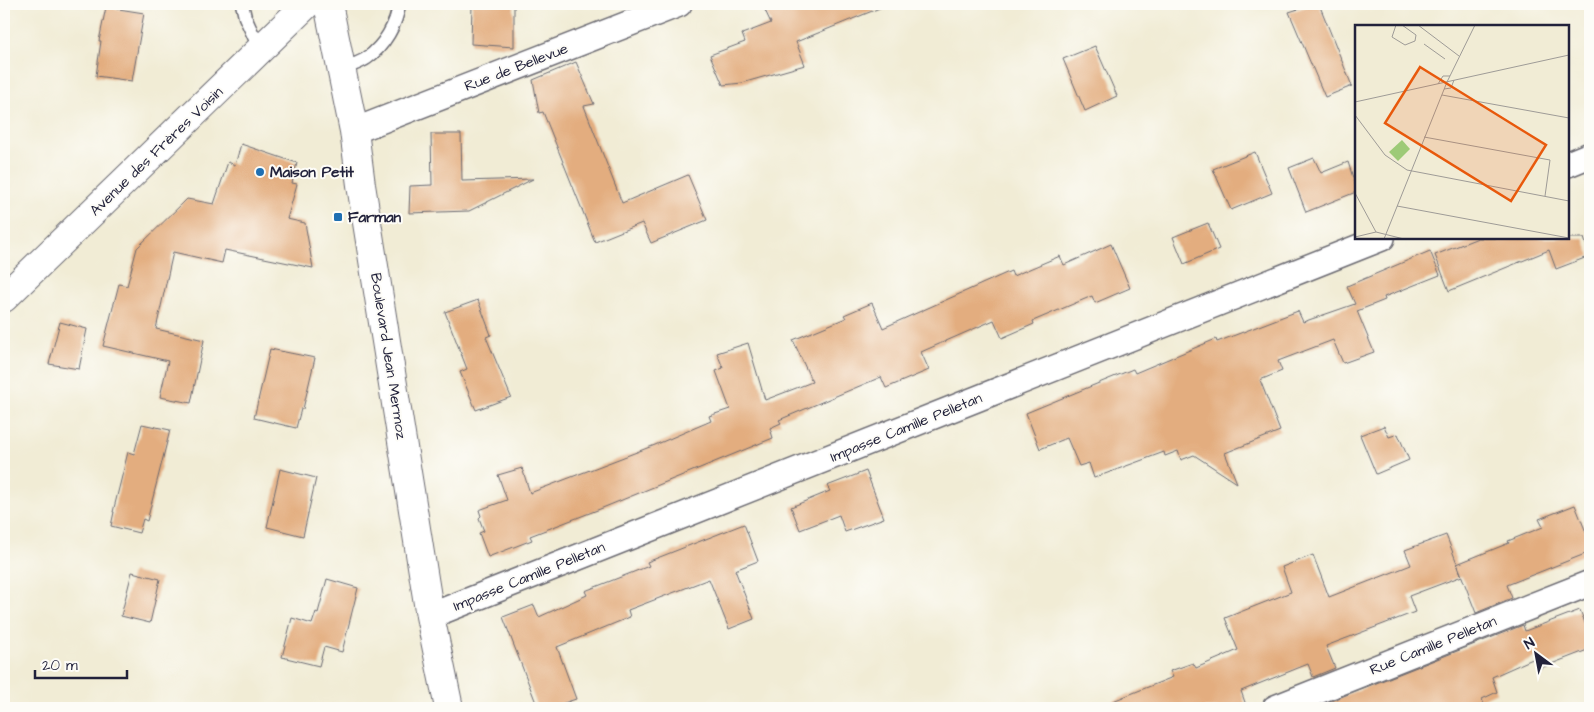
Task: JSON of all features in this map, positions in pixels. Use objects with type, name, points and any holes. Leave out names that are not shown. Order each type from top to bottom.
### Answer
[{"type":"street","name":"Avenue des Frères Voisin","points":[[4,298],[308,4]]},
{"type":"street","name":"Boulevard Jean Mermoz","points":[[328,4],[354,131],[362,194],[430,616],[449,708]]},
{"type":"street","name":"Rue de Bellevue","points":[[354,131],[679,4]]},
{"type":"street","points":[[1569,164],[1590,155]]},
{"type":"street","name":"Impasse Camille Pelletan","points":[[430,616],[1379,239]]},
{"type":"street","name":"Rue Camille Pelletan","points":[[1275,708],[1590,583]]},
{"type":"lane","points":[[242,4],[245,17],[260,50]]},
{"type":"lane","points":[[341,70],[367,58],[386,39],[398,13],[399,4]]},
{"type":"building","points":[[472,4],[514,4],[514,47],[471,44]]},
{"type":"building","points":[[762,4],[887,5],[796,42],[805,65],[742,83],[723,85],[710,55],[745,42],[742,34],[771,23]]},
{"type":"building","points":[[1319,4],[1352,86],[1325,97],[1289,12]]},
{"type":"building","points":[[106,7],[144,13],[132,81],[96,76],[101,41],[99,41]]},
{"type":"building","points":[[1095,46],[1117,96],[1085,111],[1063,59]]},
{"type":"building","points":[[576,62],[594,104],[584,106],[622,203],[688,175],[707,220],[651,243],[642,223],[595,242],[543,112],[539,113],[533,80]]},
{"type":"building","points":[[431,134],[461,134],[462,181],[533,179],[469,211],[409,213],[410,186],[432,185]]},
{"type":"building","points":[[241,144],[297,163],[292,183],[297,184],[287,219],[305,223],[313,268],[225,250],[222,263],[173,252],[156,329],[204,340],[191,403],[160,397],[168,361],[103,346],[119,284],[127,286],[137,248],[187,199],[214,204],[228,162],[235,165]]},
{"type":"building","points":[[1255,152],[1272,193],[1231,210],[1213,169]]},
{"type":"building","points":[[1314,158],[1321,173],[1348,162],[1355,184],[1355,192],[1306,212],[1289,168]]},
{"type":"building","points":[[1208,223],[1219,249],[1184,264],[1173,237]]},
{"type":"building","points":[[1584,238],[1590,256],[1556,269],[1549,250],[1449,291],[1435,255],[1475,239]]},
{"type":"building","points":[[1111,244],[1130,288],[1095,303],[1092,296],[1033,321],[1034,324],[1002,338],[994,320],[921,352],[929,370],[886,388],[881,377],[779,420],[781,423],[770,428],[773,438],[530,536],[532,540],[488,557],[479,533],[484,531],[479,518],[481,516],[479,510],[507,500],[498,475],[522,468],[530,493],[655,445],[711,421],[709,416],[730,409],[716,371],[723,368],[717,353],[748,343],[765,400],[812,382],[793,340],[846,318],[844,315],[872,303],[883,328],[1011,271],[1013,276],[1060,256],[1064,265]]},
{"type":"building","points":[[1430,251],[1440,275],[1384,297],[1385,300],[1357,311],[1374,352],[1343,363],[1333,340],[1278,361],[1282,371],[1260,380],[1280,431],[1225,453],[1237,483],[1194,455],[1181,460],[1178,451],[1165,456],[1164,452],[1094,478],[1089,463],[1079,466],[1067,438],[1040,449],[1026,413],[1133,369],[1135,373],[1216,339],[1217,342],[1298,311],[1303,322],[1355,304],[1347,286]]},
{"type":"building","points":[[478,300],[491,335],[486,337],[511,397],[476,410],[460,372],[467,369],[445,312]]},
{"type":"building","points":[[60,322],[87,329],[79,369],[49,364]]},
{"type":"building","points":[[270,349],[315,358],[303,409],[301,409],[296,428],[254,418]]},
{"type":"building","points":[[142,424],[170,430],[147,521],[143,519],[139,533],[111,526],[128,452],[134,454]]},
{"type":"building","points":[[1384,426],[1389,437],[1398,434],[1409,460],[1376,474],[1360,435]]},
{"type":"building","points":[[280,469],[316,478],[303,536],[267,527]]},
{"type":"building","points":[[866,471],[884,518],[845,532],[839,515],[800,530],[791,507],[830,491],[827,486]]},
{"type":"building","points":[[1575,505],[1590,542],[1590,552],[1507,585],[1512,598],[1476,613],[1457,564],[1543,527],[1539,519]]},
{"type":"building","points":[[744,524],[758,561],[735,570],[754,619],[729,629],[709,579],[628,610],[630,617],[557,647],[576,699],[549,708],[538,708],[503,617],[534,605],[539,617],[587,595],[585,591],[649,566],[647,562]]},
{"type":"building","points":[[1446,535],[1462,576],[1409,596],[1415,612],[1326,646],[1335,668],[1313,677],[1308,664],[1241,691],[1247,708],[1098,708],[1173,677],[1170,671],[1193,663],[1196,668],[1238,650],[1225,618],[1291,592],[1282,567],[1313,555],[1329,597],[1411,565],[1405,550]]},
{"type":"building","points":[[132,572],[160,579],[150,623],[121,616]]},
{"type":"building","points":[[327,579],[358,588],[342,652],[324,647],[319,666],[282,657],[292,618],[312,624],[316,612],[318,613]]},
{"type":"building","points":[[1580,610],[1590,636],[1590,649],[1541,668],[1537,657],[1492,677],[1497,692],[1482,699],[1485,708],[1313,708],[1523,625],[1525,631]]},
{"type":"place","name":"Maison Petit","points":[[260,172]]},
{"type":"place","name":"Farman","points":[[338,217]]}]
